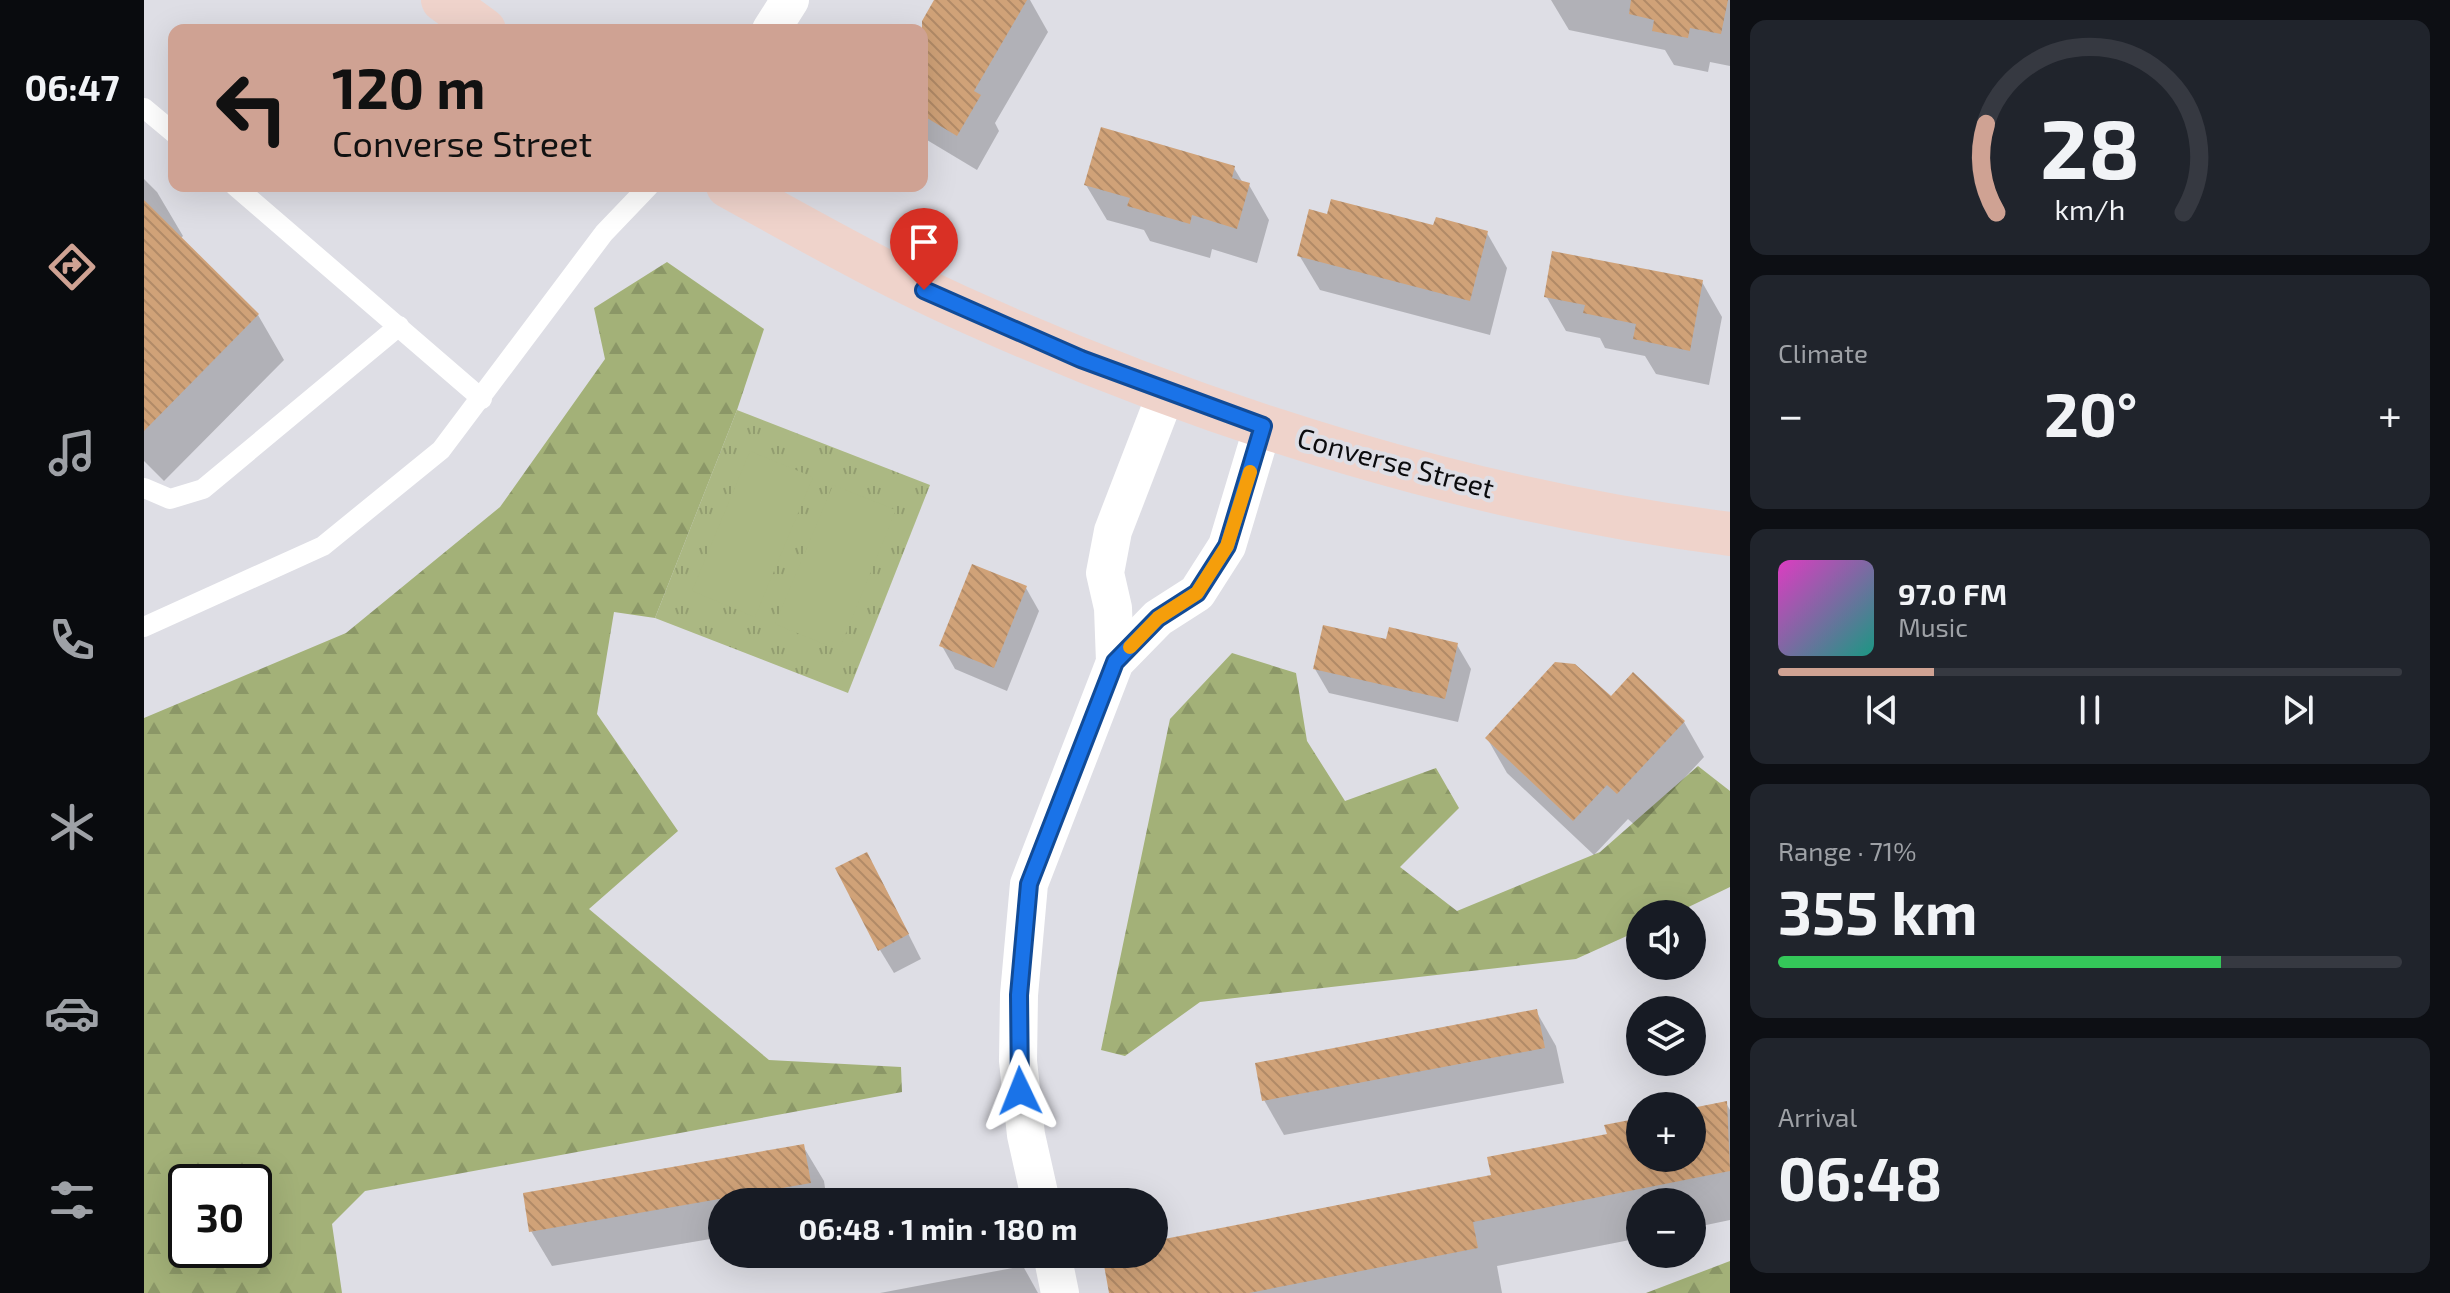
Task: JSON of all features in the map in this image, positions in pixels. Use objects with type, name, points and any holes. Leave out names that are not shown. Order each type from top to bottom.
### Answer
[{"type":"main road","points":[[443,0],[476,24]]},
{"type":"main road","name":"Converse Street","points":[[739,192],[869,264],[979,317],[1263,426],[1522,496],[1730,534]]},
{"type":"street","points":[[775,24],[790,0]]},
{"type":"street","points":[[1115,662],[1113,608],[1105,573],[1113,531],[1167,391]]},
{"type":"street","points":[[1038,1188],[1026,1135],[1018,1061],[1019,995],[1029,884],[1115,662],[1158,618],[1197,593],[1227,546],[1263,426]]},
{"type":"street","points":[[1055,1268],[1060,1293]]},
{"type":"lane","points":[[144,108],[168,128]]},
{"type":"lane","points":[[242,192],[482,399]]},
{"type":"lane","points":[[144,627],[323,546],[441,450],[604,233],[643,192]]},
{"type":"lane","points":[[144,488],[170,499],[203,489],[399,326]]},
{"type":"green space","points":[[667,262],[764,329],[737,410],[655,618],[614,612],[597,714],[678,831],[589,909],[769,1060],[901,1067],[902,1092],[365,1191],[332,1224],[342,1293],[144,1293],[144,718],[346,633],[500,507],[605,359],[594,308]]},
{"type":"green space","points":[[737,410],[930,485],[848,693],[655,618]]},
{"type":"green space","points":[[750,451],[813,477],[755,617],[692,591]]},
{"type":"green space","points":[[833,485],[896,510],[839,650],[775,624]]},
{"type":"green space","points":[[1232,653],[1296,673],[1307,741],[1345,801],[1436,768],[1459,808],[1400,867],[1457,911],[1600,852],[1698,766],[1730,791],[1730,887],[1703,900],[1626,900],[1626,936],[1576,959],[1200,1002],[1125,1056],[1101,1050],[1170,719]]},
{"type":"green space","points":[[1730,1261],[1730,1293],[1646,1293]]},
{"type":"building","points":[[934,0],[1027,0],[974,91],[981,95],[957,136],[928,119],[928,24],[922,24]]},
{"type":"building","points":[[1631,0],[1728,0],[1721,34],[1690,28],[1688,38],[1652,31],[1654,20],[1629,14]]},
{"type":"building","points":[[1101,127],[1235,166],[1232,178],[1250,183],[1237,229],[1192,215],[1190,224],[1127,206],[1130,198],[1084,185]]},
{"type":"building","points":[[1331,199],[1433,225],[1436,217],[1488,231],[1470,301],[1297,256],[1309,209],[1327,214]]},
{"type":"building","points":[[144,200],[259,314],[144,431]]},
{"type":"building","points":[[1552,251],[1703,280],[1690,351],[1633,339],[1636,324],[1583,313],[1585,305],[1544,297]]},
{"type":"building","points":[[972,564],[1027,586],[994,668],[939,646]]},
{"type":"building","points":[[1323,625],[1386,639],[1389,627],[1458,643],[1445,699],[1313,669]]},
{"type":"building","points":[[1555,662],[1575,664],[1611,696],[1633,672],[1685,721],[1617,794],[1607,785],[1573,821],[1485,738]]},
{"type":"building","points":[[867,852],[909,934],[878,951],[835,868]]},
{"type":"building","points":[[1537,1009],[1545,1048],[1262,1101],[1255,1063]]},
{"type":"building","points":[[1727,1101],[1730,1171],[1644,1188],[1626,1188],[1626,1192],[1473,1222],[1478,1248],[1249,1293],[1109,1293],[1105,1268],[1168,1268],[1168,1238],[1491,1175],[1487,1157],[1607,1134],[1604,1125],[1626,1121],[1626,1172],[1706,1172],[1706,1105]]},
{"type":"building","points":[[804,1144],[811,1183],[782,1188],[708,1188],[708,1201],[529,1232],[523,1193]]},
{"type":"slow traffic","points":[[1130,647],[1158,618],[1197,593],[1227,546],[1250,472]]},
{"type":"route","points":[[924,290],[979,317],[1081,359],[1263,426],[1227,546],[1197,593],[1158,618],[1115,662],[1029,884],[1019,995],[1020,1091]]}]
